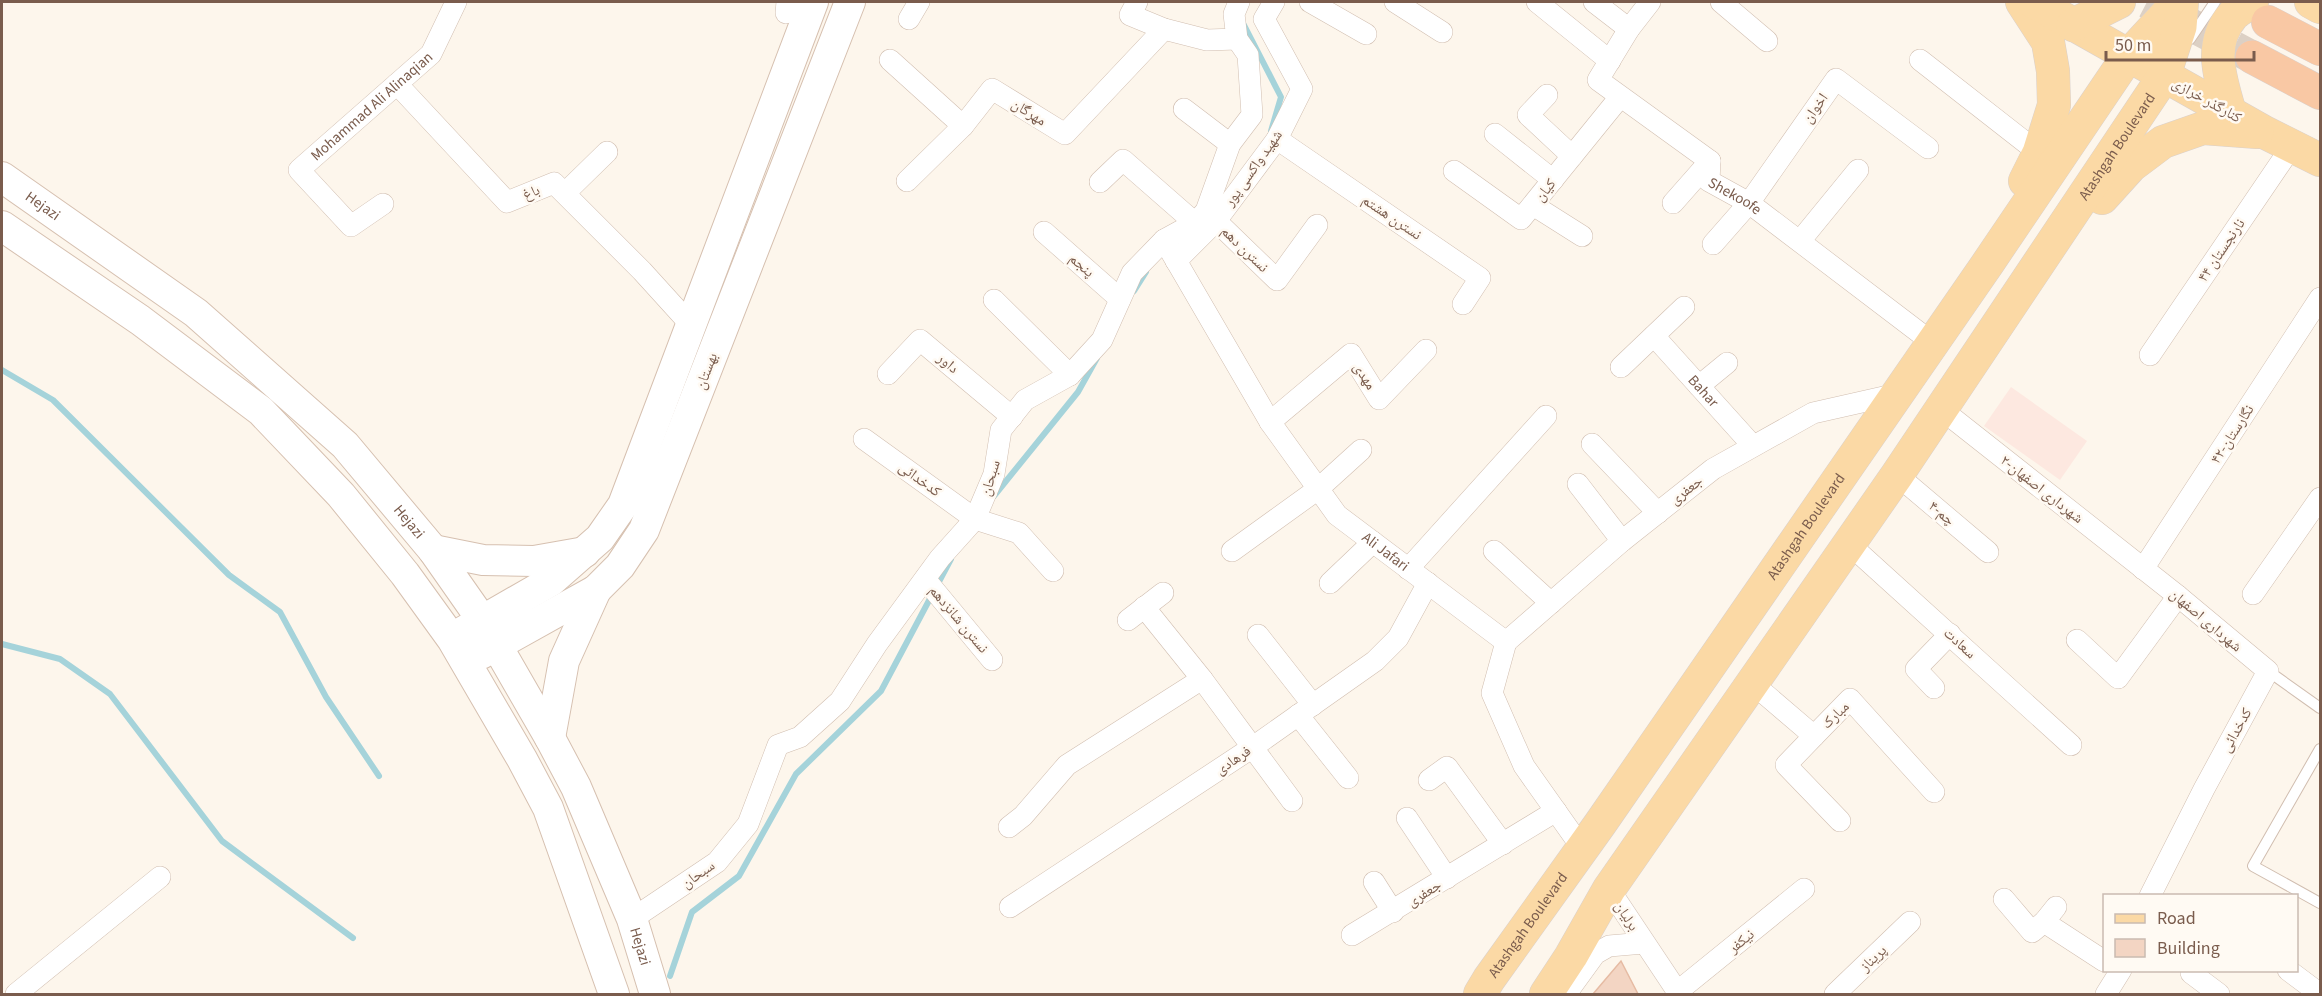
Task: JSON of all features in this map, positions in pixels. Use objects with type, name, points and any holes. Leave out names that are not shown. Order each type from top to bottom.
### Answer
[{"type":"highway","points":[[2260,12],[2320,50]]},
{"type":"highway","points":[[2252,57],[2320,93]]},
{"type":"main road","name":"بهستان","points":[[489,632],[596,590],[620,566],[644,530],[850,2]]},
{"type":"main road","points":[[1988,262],[2038,153],[2054,105],[2053,71],[2048,42],[2022,2]]},
{"type":"main road","name":"کنارگذر خرازی","points":[[2034,2],[2293,146]]},
{"type":"main road","points":[[2073,25],[2119,2]]},
{"type":"main road","points":[[2181,2],[2188,41],[2204,79],[2230,113]]},
{"type":"main road","name":"Atashgah Boulevard","points":[[1480,994],[1933,343],[2128,56],[2181,2]]},
{"type":"main road","name":"Atashgah Boulevard","points":[[1546,994],[1571,956],[1609,889],[1897,475],[2164,76],[2180,27],[2181,2]]},
{"type":"main road","points":[[2311,2],[2320,7]]},
{"type":"main road","name":"بهستان","points":[[459,651],[489,632],[585,552],[600,538],[623,505],[691,325],[795,5]]},
{"type":"main road","points":[[2230,113],[2216,60],[2220,35],[2233,15],[2260,12]]},
{"type":"main road","points":[[2028,279],[2131,166],[2163,142],[2203,128],[2293,146]]},
{"type":"main road","name":"Hejazi","points":[[2,177],[196,313],[345,445],[433,550],[489,632],[576,787],[632,919],[655,994]]},
{"type":"main road","points":[[62,219],[36,209],[24,210],[8,231],[140,320],[261,411],[341,495],[405,574],[459,651],[548,808],[614,994]]},
{"type":"main road","points":[[433,550],[493,560],[534,561],[585,552]]},
{"type":"main road","points":[[550,738],[564,661],[596,590]]},
{"type":"main road","points":[[1531,923],[1571,956]]},
{"type":"street","name":"Mohammad Ali Alinaqian","points":[[382,204],[351,226],[299,170],[431,54],[456,2]]},
{"type":"street","points":[[1137,2],[1130,15],[1164,29],[1207,40],[1237,39]]},
{"type":"street","name":"سبحان","points":[[632,919],[717,862],[748,824],[778,745],[800,737],[840,701],[877,644],[940,558],[975,519],[994,474],[1001,430],[1024,400],[1070,375],[1102,340],[1132,273],[1164,240],[1195,223],[1206,211],[1230,144],[1252,115],[1248,55],[1237,39],[1234,14],[1239,2]]},
{"type":"street","name":"شهید واکسی پور","points":[[1176,261],[1216,221],[1277,139],[1302,89],[1264,19],[1274,2]]},
{"type":"street","points":[[1310,2],[1366,34]]},
{"type":"street","points":[[1395,2],[1442,32]]},
{"type":"street","points":[[1537,2],[1610,61]]},
{"type":"street","points":[[1594,2],[1629,29]]},
{"type":"street","name":"Shekoofe","points":[[1650,2],[1629,29],[1598,80],[1710,161],[1709,181],[1749,203],[1933,343]]},
{"type":"street","points":[[1721,2],[1767,41]]},
{"type":"street","name":"مهرگان","points":[[963,126],[993,89],[1065,134],[1164,29]]},
{"type":"street","points":[[890,60],[963,126],[907,181]]},
{"type":"street","points":[[1920,60],[2038,153]]},
{"type":"street","name":"اخوان","points":[[1749,203],[1836,79],[1928,148]]},
{"type":"street","name":"باغ","points":[[396,84],[507,202],[554,183],[565,193]]},
{"type":"street","points":[[1547,95],[1528,115],[1572,156]]},
{"type":"street","name":"کیان","points":[[1454,171],[1521,219],[1620,97]]},
{"type":"street","points":[[1184,109],[1230,144]]},
{"type":"street","points":[[1495,134],[1553,180]]},
{"type":"street","name":"نسترن هشتم","points":[[1277,139],[1480,278],[1463,304]]},
{"type":"street","name":"۴۴ نارنجستان","points":[[2150,355],[2293,146]]},
{"type":"street","points":[[607,152],[565,193],[642,271],[691,325]]},
{"type":"street","points":[[1100,182],[1123,160],[1195,223]]},
{"type":"street","points":[[1673,203],[1710,161]]},
{"type":"street","points":[[1800,241],[1858,170]]},
{"type":"street","points":[[1713,244],[1749,203]]},
{"type":"street","points":[[1533,205],[1582,236]]},
{"type":"street","name":"نسترن دهم","points":[[1216,221],[1277,280],[1317,225]]},
{"type":"street","name":"پنجم","points":[[1044,232],[1120,299]]},
{"type":"street","name":"Ali Jafari","points":[[1164,240],[1270,422],[1337,515],[1506,642]]},
{"type":"street","name":"۴۲-نگارستان","points":[[2143,569],[2320,298]]},
{"type":"street","points":[[994,300],[1070,375]]},
{"type":"street","points":[[1621,367],[1684,307]]},
{"type":"street","name":"Bahar","points":[[1654,336],[1753,446]]},
{"type":"street","name":"داور","points":[[888,374],[920,340],[1012,417]]},
{"type":"street","name":"مهدی","points":[[1270,422],[1351,354],[1379,399],[1426,350]]},
{"type":"street","points":[[1699,386],[1727,363]]},
{"type":"street","name":"جعفری","points":[[1506,642],[1622,541],[1713,469],[1813,413],[1897,394]]},
{"type":"street","name":"۲-شهرداری اصفهان","points":[[1941,409],[2143,569]]},
{"type":"street","points":[[1408,568],[1546,416]]},
{"type":"street","name":"کدخدائی","points":[[864,439],[975,519],[1019,533],[1053,571]]},
{"type":"street","points":[[1592,444],[1658,513]]},
{"type":"street","points":[[1232,551],[1318,489],[1361,450]]},
{"type":"street","name":"۴-چم","points":[[1897,475],[1988,552]]},
{"type":"street","points":[[1578,484],[1622,541]]},
{"type":"street","points":[[2253,594],[2320,498]]},
{"type":"street","points":[[1330,583],[1373,542]]},
{"type":"street","name":"سعادت","points":[[1848,543],[2071,745]]},
{"type":"street","points":[[1494,551],[1551,603]]},
{"type":"street","name":"شهرداری اصفهان","points":[[2143,569],[2268,671]]},
{"type":"street","name":"نسترن شانزدهم","points":[[925,579],[992,660]]},
{"type":"street","name":"فرهادی","points":[[1010,908],[1253,747],[1375,661],[1398,638],[1428,584]]},
{"type":"street","points":[[1163,593],[1136,613],[1202,679],[1292,801]]},
{"type":"street","points":[[2077,640],[2118,678],[2178,596]]},
{"type":"street","points":[[1934,688],[1916,669],[1950,634]]},
{"type":"street","points":[[1258,635],[1348,778]]},
{"type":"street","points":[[1506,642],[1492,693],[1524,766],[1582,848]]},
{"type":"street","name":"کدخدائی","points":[[2151,894],[2204,789],[2268,671]]},
{"type":"street","points":[[1009,827],[1023,816],[1067,765],[1202,679]]},
{"type":"street","name":"مبارک","points":[[1752,682],[1814,736],[1850,699],[1934,792]]},
{"type":"street","points":[[1814,736],[1786,765],[1840,821]]},
{"type":"street","points":[[1429,780],[1447,767],[1503,844]]},
{"type":"street","name":"جعفری","points":[[1352,936],[1556,811]]},
{"type":"street","points":[[1407,818],[1447,878]]},
{"type":"street","points":[[16,994],[160,877]]},
{"type":"street","points":[[1374,882],[1393,912]]},
{"type":"street","name":"برلیان","points":[[1609,889],[1678,994]]},
{"type":"street","name":"نیکفر","points":[[1678,994],[1804,889]]},
{"type":"street","points":[[2004,899],[2032,932],[2050,914],[2103,958]]},
{"type":"street","name":"پریناز","points":[[1835,994],[1910,922]]},
{"type":"street","points":[[1566,994],[1595,954],[1609,945],[1644,944]]},
{"type":"street","points":[[2106,994],[2115,972]]},
{"type":"street","points":[[2192,972],[2219,994]]},
{"type":"street","points":[[2291,972],[2320,994]]},
{"type":"lane","points":[[2164,76],[2215,2]]},
{"type":"lane","points":[[2268,671],[2320,708]]},
{"type":"lane","points":[[2320,749],[2253,866],[2320,903]]},
{"type":"shaded area","points":[[2011,387],[2087,441],[2060,480],[1984,426]]},
{"type":"building","points":[[1621,961],[1638,994],[1593,994]]},
{"type":"waterway","points":[[1244,25],[1281,97],[1271,131]]},
{"type":"waterway","points":[[1134,291],[1146,272]]},
{"type":"waterway","points":[[994,496],[1078,392],[1097,358]]},
{"type":"waterway","points":[[2,370],[53,400],[229,575],[280,612],[326,697],[379,776]]},
{"type":"waterway","points":[[670,976],[692,912],[739,876],[796,774],[881,691],[951,559]]},
{"type":"waterway","points":[[2,644],[60,659],[110,694],[222,841],[353,938]]},
{"type":"tunnel","points":[[2147,2],[2252,57]]}]
